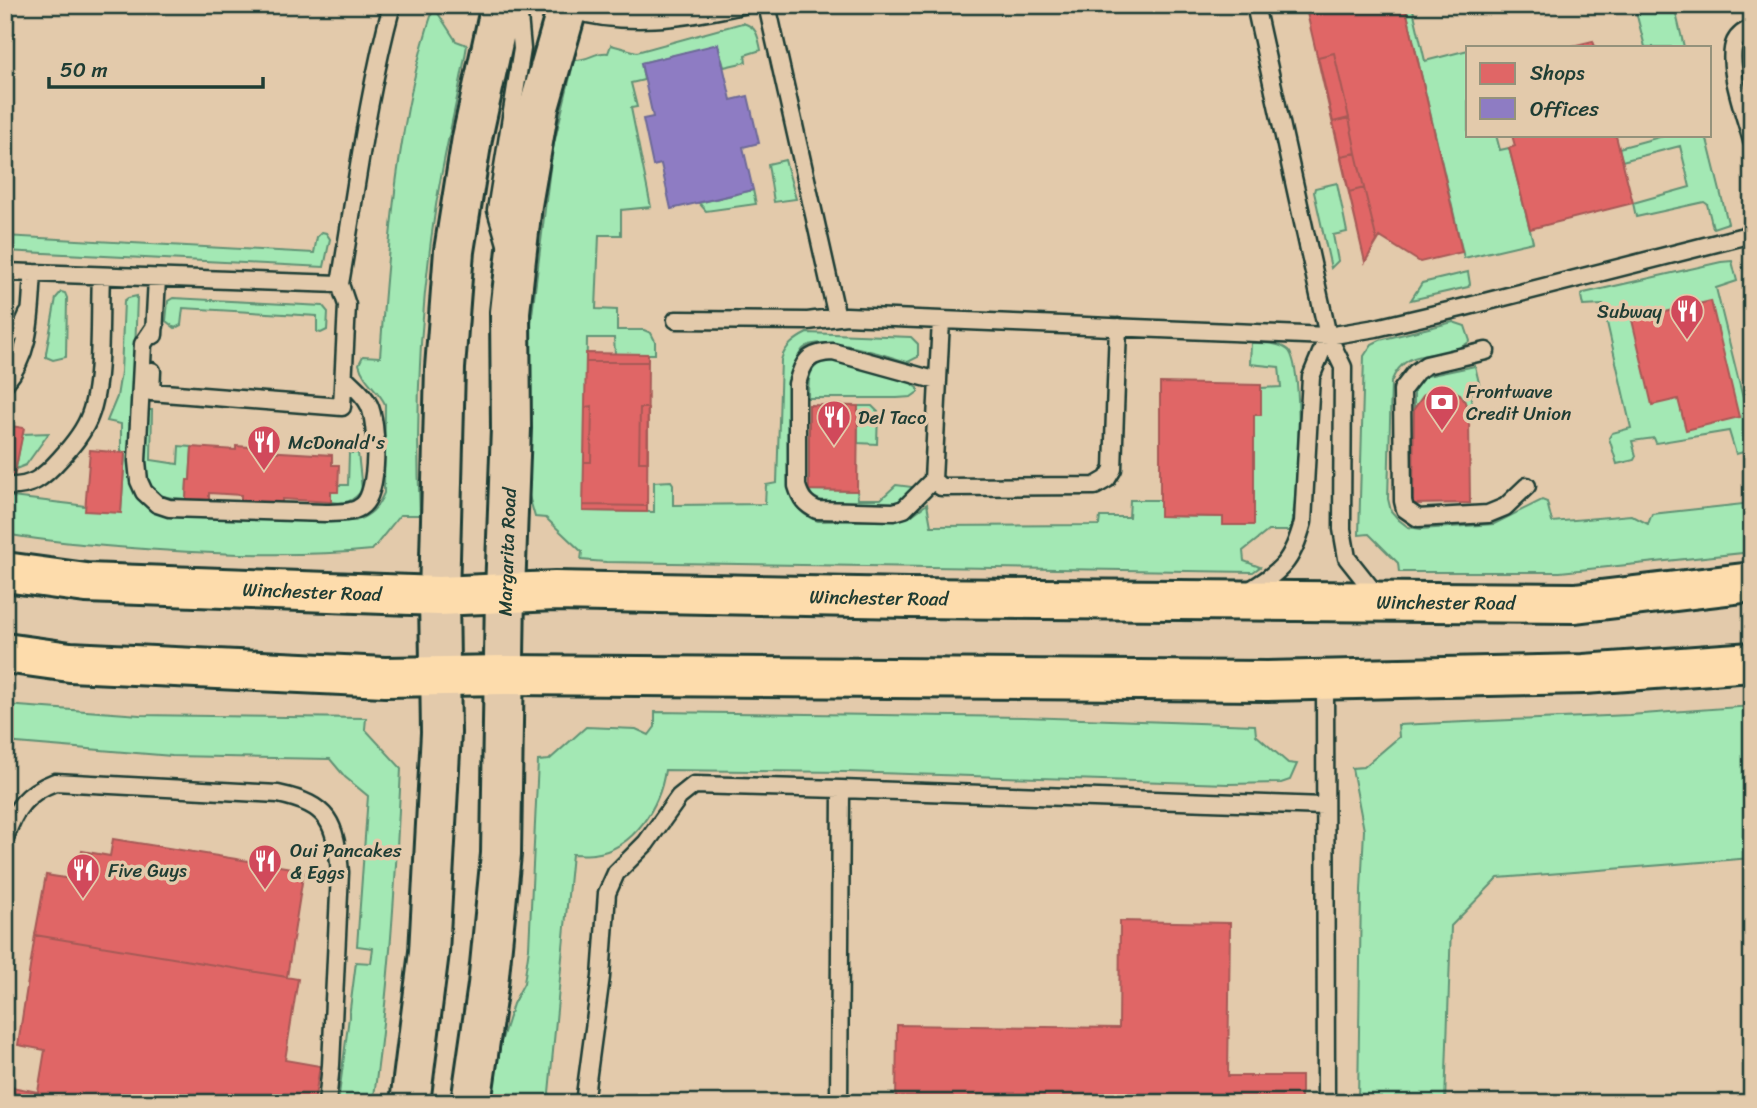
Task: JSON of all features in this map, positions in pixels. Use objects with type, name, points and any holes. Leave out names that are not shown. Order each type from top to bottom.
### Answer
[{"type":"main road","points":[[410,1103],[429,952],[441,733],[439,596],[445,368],[454,251],[471,138],[501,5]]},
{"type":"main road","name":"Margarita Road","points":[[471,1103],[488,985],[501,854],[505,592],[511,428],[510,312],[522,205],[539,107],[566,6]]},
{"type":"main road","name":"Winchester Road","points":[[5,572],[86,583],[439,596],[555,591],[922,598],[1575,603],[1752,582]]},
{"type":"main road","points":[[5,653],[97,663],[385,677],[505,675],[1325,680],[1584,674],[1752,662]]},
{"type":"lane","points":[[157,278],[151,392],[342,407],[347,305],[340,284],[367,121],[391,5]]},
{"type":"lane","points":[[515,269],[496,210],[522,49],[518,5]]},
{"type":"lane","points":[[566,6],[599,17],[646,21],[682,18],[743,5]]},
{"type":"lane","points":[[767,5],[837,317]]},
{"type":"lane","points":[[1255,5],[1328,336],[1343,367],[1342,529],[1347,558],[1370,587],[1392,601]]},
{"type":"lane","points":[[1752,28],[1741,33],[1734,44],[1732,63],[1752,141]]},
{"type":"lane","points":[[676,320],[808,321],[837,317],[1328,336],[1412,320],[1752,234]]},
{"type":"lane","points":[[5,272],[340,284]]},
{"type":"lane","points":[[5,383],[23,357],[33,273]]},
{"type":"lane","points":[[5,485],[26,486],[37,481],[76,440],[89,417],[96,395],[101,276]]},
{"type":"lane","points":[[5,339],[23,325],[30,312]]},
{"type":"lane","points":[[938,381],[833,352],[820,352],[808,358],[801,369],[797,384],[797,486],[800,498],[817,510],[894,512],[904,509],[933,480],[938,381],[941,320]]},
{"type":"lane","points":[[155,326],[143,344],[137,461],[139,481],[144,492],[157,504],[169,508],[326,513],[351,512],[362,506],[369,498],[373,483],[374,424],[366,399],[344,377]]},
{"type":"lane","points":[[933,480],[941,487],[1095,486],[1107,479],[1113,469],[1118,327]]},
{"type":"lane","points":[[1236,599],[1279,572],[1298,543],[1303,522],[1311,377],[1328,336]]},
{"type":"lane","points":[[1486,351],[1426,365],[1416,372],[1402,390],[1405,509],[1418,518],[1488,514],[1505,507],[1527,486]]},
{"type":"lane","points":[[1325,680],[1326,1103]]},
{"type":"lane","points":[[5,838],[11,820],[23,801],[37,788],[55,782],[278,794],[302,799],[319,809],[331,823],[338,846],[340,872],[327,1103]]},
{"type":"lane","points":[[584,1103],[601,977],[607,893],[615,873],[646,843],[679,797],[694,785],[1324,806]]},
{"type":"lane","points":[[839,1103],[841,789]]},
{"type":"green space","points":[[1405,5],[1412,5],[1425,61],[1466,51],[1466,136],[1496,136],[1500,150],[1509,148],[1533,242],[1464,258]]},
{"type":"green space","points":[[1674,5],[1684,46],[1645,46],[1636,12]]},
{"type":"green space","points":[[434,7],[456,41],[467,45],[438,191],[422,325],[419,401],[420,515],[400,515],[372,550],[318,554],[186,552],[82,544],[5,534],[5,496],[121,513],[125,453],[121,452],[121,424],[107,421],[117,397],[121,372],[124,301],[137,296],[131,467],[136,493],[143,504],[168,514],[355,521],[376,507],[384,493],[385,404],[359,364],[363,356],[380,357],[396,180],[412,90]]},
{"type":"green space","points":[[742,23],[754,29],[761,50],[745,55],[746,62],[724,67],[718,45],[641,63],[644,80],[631,83],[637,107],[631,108],[651,207],[621,210],[621,235],[599,235],[596,309],[617,310],[617,330],[644,330],[651,333],[655,341],[655,354],[615,354],[614,338],[587,338],[584,511],[654,512],[654,482],[671,481],[673,505],[765,504],[766,485],[777,483],[781,360],[791,344],[807,333],[911,337],[918,344],[918,357],[908,362],[838,344],[811,344],[801,352],[792,374],[790,484],[798,507],[818,521],[897,520],[909,517],[927,504],[931,526],[1099,525],[1100,517],[1129,517],[1130,500],[1160,500],[1160,516],[1223,517],[1254,524],[1254,415],[1261,415],[1261,388],[1281,387],[1279,367],[1250,364],[1251,343],[1270,344],[1288,350],[1293,361],[1297,382],[1298,468],[1293,518],[1289,531],[1268,531],[1243,551],[1244,561],[1260,567],[1253,572],[606,562],[581,560],[582,552],[546,518],[535,517],[525,482],[527,356],[552,152],[574,60],[608,53],[611,45],[637,52]]},
{"type":"green space","points":[[1663,136],[1706,136],[1728,223],[1713,228],[1707,204],[1704,202],[1636,217],[1633,203],[1690,187],[1680,146],[1622,161],[1619,148]]},
{"type":"green space","points":[[785,160],[796,199],[774,202],[768,164]]},
{"type":"green space","points":[[1337,183],[1347,232],[1333,235],[1338,261],[1331,268],[1314,192],[1315,188]]},
{"type":"green space","points":[[753,190],[756,204],[706,211],[699,203]]},
{"type":"green space","points":[[322,232],[330,239],[324,267],[5,251],[5,236],[314,253],[317,237]]},
{"type":"green space","points":[[1732,261],[1737,281],[1716,288],[1752,435],[1752,450],[1736,454],[1729,431],[1656,443],[1654,438],[1632,441],[1636,456],[1634,460],[1617,464],[1609,438],[1612,433],[1631,428],[1603,305],[1583,306],[1581,296],[1584,293]]},
{"type":"green space","points":[[1468,272],[1468,287],[1411,300],[1422,283]]},
{"type":"green space","points":[[61,292],[65,293],[67,298],[66,357],[53,360],[46,357],[46,353],[56,298]]},
{"type":"green space","points":[[173,298],[323,306],[328,312],[327,330],[317,332],[317,316],[183,308],[181,325],[175,328],[166,321],[168,301]]},
{"type":"green space","points":[[1453,322],[1465,326],[1470,341],[1449,352],[1407,361],[1398,369],[1391,382],[1388,499],[1391,511],[1408,527],[1421,529],[1494,524],[1542,500],[1547,502],[1552,522],[1631,515],[1648,524],[1652,514],[1752,503],[1752,552],[1560,572],[1399,572],[1398,563],[1369,534],[1359,535],[1364,356],[1372,344],[1380,340]]},
{"type":"green space","points":[[830,360],[903,378],[918,388],[918,392],[911,397],[897,398],[808,398],[809,379],[813,369]]},
{"type":"green space","points":[[1475,366],[1481,391],[1470,394],[1475,417],[1469,418],[1460,396],[1446,388],[1430,392],[1414,409],[1414,385],[1422,377]]},
{"type":"green space","points":[[858,406],[872,406],[878,412],[877,444],[858,443]]},
{"type":"green space","points":[[146,410],[152,410],[151,460],[178,464],[179,446],[192,447],[186,499],[164,496],[148,484],[145,467]]},
{"type":"green space","points":[[49,433],[26,465],[16,469],[22,434]]},
{"type":"green space","points":[[349,453],[358,453],[362,490],[348,501],[331,502],[331,492],[338,492],[338,485],[348,485]]},
{"type":"green space","points":[[896,485],[912,487],[896,504],[826,503],[813,497],[809,490],[857,491],[858,499],[881,499]]},
{"type":"green space","points":[[5,705],[140,715],[366,718],[365,729],[401,768],[391,936],[373,1103],[338,1103],[356,962],[371,963],[373,948],[357,946],[368,796],[345,777],[330,759],[172,756],[5,742]]},
{"type":"green space","points":[[1752,706],[1752,858],[1498,878],[1451,926],[1445,1103],[1358,1103],[1364,830],[1352,768],[1364,767],[1399,737],[1398,725],[1629,715]]},
{"type":"green space","points":[[655,712],[1024,717],[1255,725],[1256,735],[1288,763],[1297,764],[1290,780],[1281,783],[1228,784],[846,772],[665,770],[651,811],[633,835],[608,850],[572,854],[548,1103],[489,1103],[501,1042],[513,1004],[524,983],[529,948],[538,761],[549,760],[586,727],[636,729],[649,735],[655,727]]},
{"type":"building: Shops","points":[[1338,5],[1405,5],[1462,252],[1420,262],[1380,237],[1365,262],[1307,13]]},
{"type":"building: Shops","points":[[1593,41],[1595,46],[1572,46]]},
{"type":"building: Shops","points":[[1334,53],[1349,118],[1333,122],[1318,57]]},
{"type":"building: Shops","points":[[1349,118],[1356,153],[1341,156],[1333,122]]},
{"type":"building: Shops","points":[[1512,136],[1616,136],[1633,203],[1530,229],[1509,148],[1515,146]]},
{"type":"building: Shops","points":[[1356,153],[1364,188],[1349,192],[1341,156]]},
{"type":"building: Shops","points":[[1364,188],[1377,241],[1365,262],[1349,192]]},
{"type":"building: Shops","points":[[1711,301],[1739,417],[1686,430],[1678,399],[1652,405],[1632,320]]},
{"type":"building: Shops","points":[[586,353],[648,354],[647,512],[583,511]]},
{"type":"building: Shops","points":[[586,353],[648,354],[648,362],[586,362]]},
{"type":"building: Shops","points":[[1160,383],[1261,385],[1261,415],[1254,415],[1254,525],[1223,525],[1223,517],[1160,516]]},
{"type":"building: Shops","name":"Frontwave Credit Union","points":[[1433,388],[1447,388],[1460,394],[1465,402],[1469,418],[1470,503],[1413,504],[1414,409]]},
{"type":"building: Shops","name":"Del Taco","points":[[809,405],[858,406],[857,491],[809,490]]},
{"type":"building: Shops","points":[[592,406],[591,462],[584,462],[585,407]]},
{"type":"building: Shops","points":[[640,408],[648,408],[648,462],[639,462]]},
{"type":"building: Shops","points":[[5,425],[24,428],[14,476],[5,474]]},
{"type":"building: Shops","name":"McDonald's","points":[[236,446],[264,448],[264,451],[332,455],[332,465],[339,465],[338,492],[331,492],[331,502],[282,499],[282,504],[241,501],[241,495],[209,493],[209,500],[186,499],[192,447],[236,450]]},
{"type":"building: Shops","points":[[90,450],[125,453],[121,513],[85,511]]},
{"type":"building: Shops","points":[[583,505],[647,506],[647,512],[583,511]]},
{"type":"building: Shops","points":[[113,839],[304,870],[287,977],[35,935],[46,875],[77,880],[82,851],[110,856]]},
{"type":"building: Shops","points":[[1120,921],[1230,923],[1228,1076],[1301,1076],[1301,1103],[896,1103],[897,1025],[1119,1028]]},
{"type":"building: Shops","points":[[35,935],[298,979],[285,1060],[320,1066],[314,1103],[8,1103],[11,1087],[38,1092],[45,1050],[18,1045]]},
{"type":"building: Offices","points":[[718,44],[731,100],[748,96],[759,143],[743,147],[753,190],[671,209],[661,164],[653,166],[643,119],[653,117],[641,63]]},
{"type":"place","name":"Subway","points":[[1687,341]]},
{"type":"place","name":"Frontwave Credit Union","points":[[1442,432]]},
{"type":"place","name":"Del Taco","points":[[834,447]]},
{"type":"place","name":"McDonald's","points":[[264,472]]},
{"type":"place","name":"Oui Pancakes & Eggs","points":[[265,891]]},
{"type":"place","name":"Five Guys","points":[[83,900]]}]
